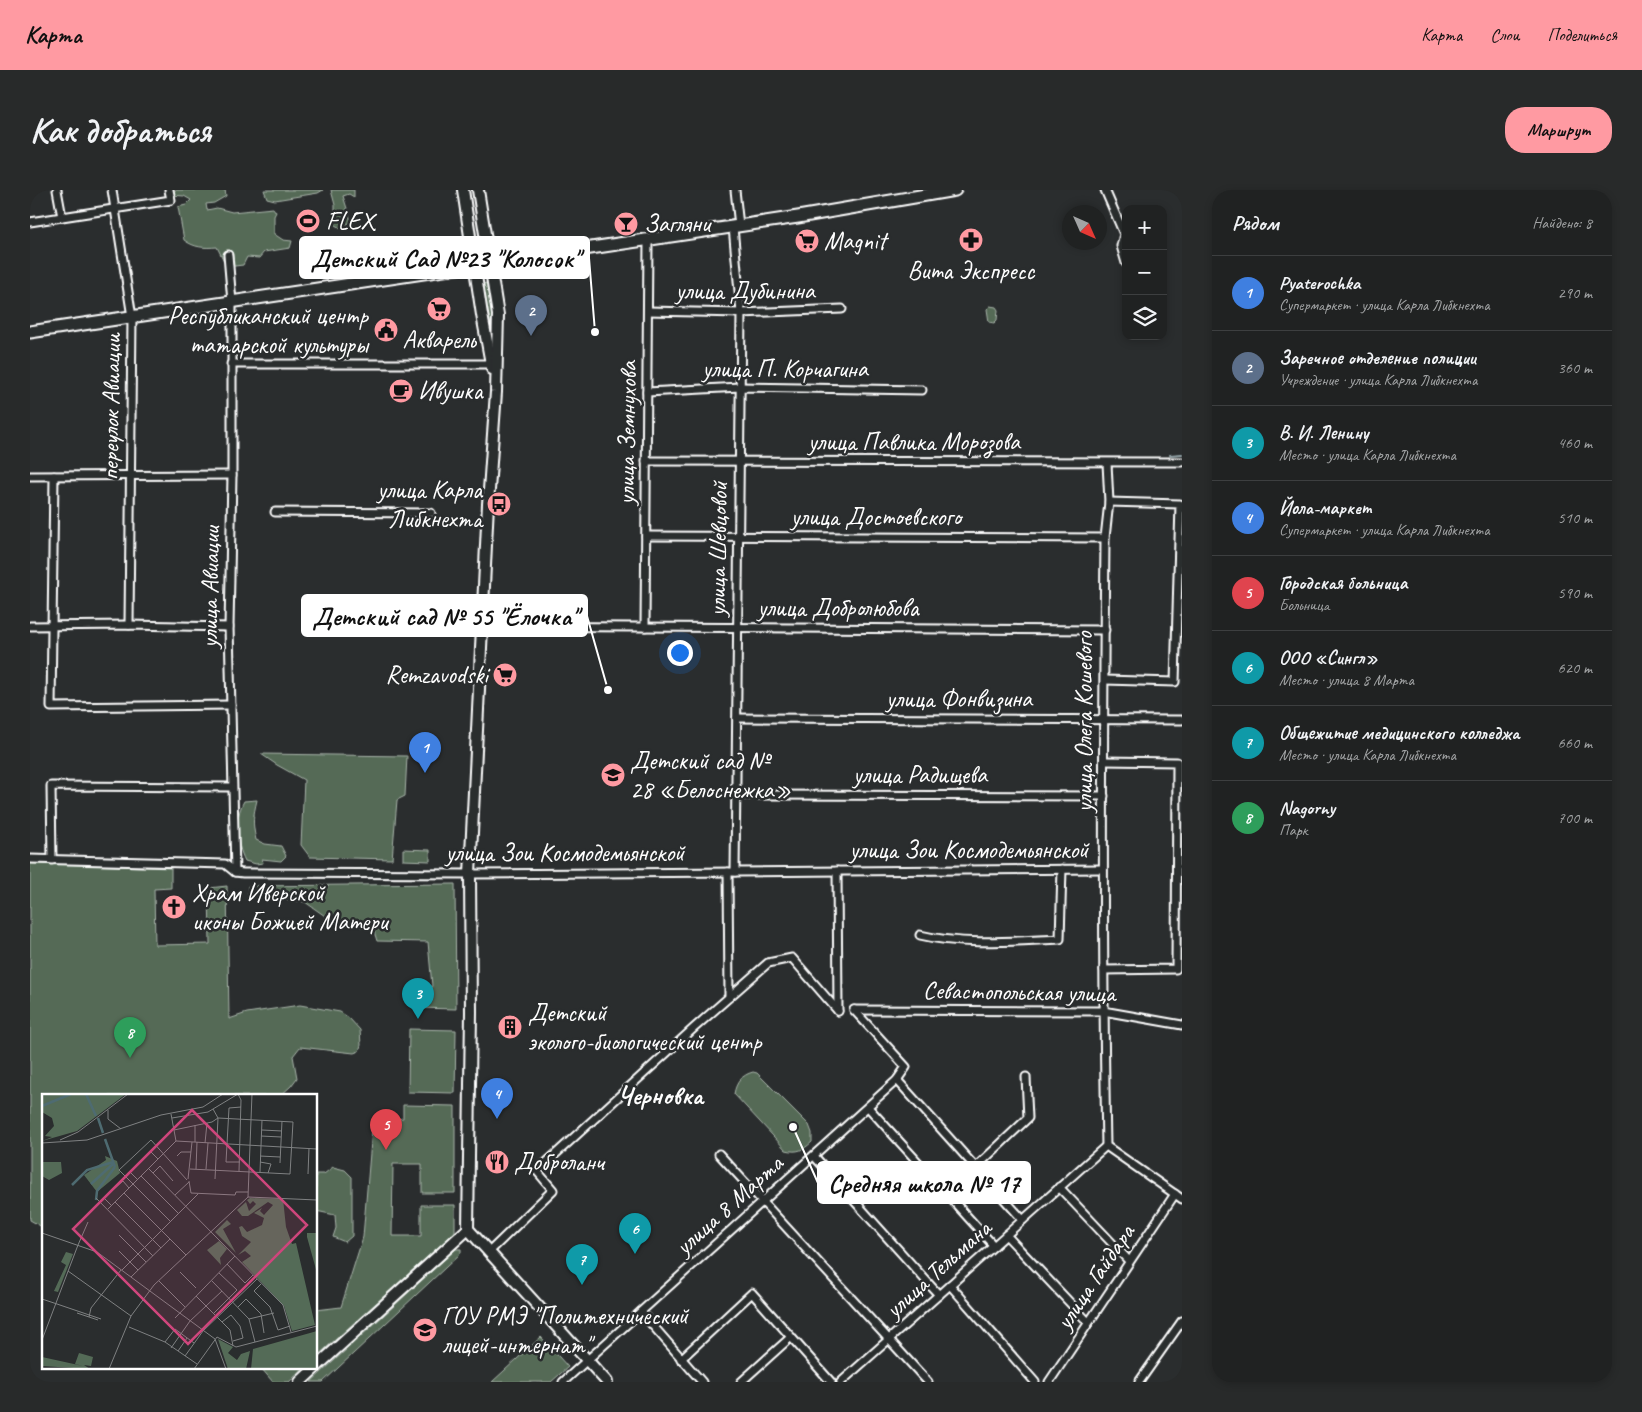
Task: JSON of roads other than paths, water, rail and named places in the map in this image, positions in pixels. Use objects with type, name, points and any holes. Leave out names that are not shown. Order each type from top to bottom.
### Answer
[{"type":"main road","points":[[463,190],[496,392]]},
{"type":"main road","points":[[478,190],[498,315],[496,392],[493,417],[470,874],[471,1012],[468,1229],[607,1382]]},
{"type":"main road","points":[[30,332],[648,240],[946,193],[955,190]]},
{"type":"main road","points":[[318,1366],[468,1229]]},
{"type":"main road","points":[[300,1382],[314,1370]]},
{"type":"street","points":[[56,190],[62,217]]},
{"type":"street","name":"переулок Авиации","points":[[112,190],[132,317],[129,625]]},
{"type":"street","points":[[30,222],[171,200],[169,190]]},
{"type":"street","name":"улица Шевцовой","points":[[729,997],[731,872],[736,794],[741,313],[736,190]]},
{"type":"street","points":[[1105,190],[1124,234],[1121,246],[1122,250]]},
{"type":"street","name":"улица Земнухова","points":[[645,627],[648,240]]},
{"type":"street","name":"улица Авиации","points":[[228,255],[232,302],[232,475],[229,627],[235,872]]},
{"type":"street","name":"улица Дубинина","points":[[648,311],[741,313],[842,310]]},
{"type":"street","points":[[231,364],[491,364]]},
{"type":"street","name":"улица П. Корчагина","points":[[647,392],[740,387],[922,390]]},
{"type":"street","name":"улица Павлика Морозова","points":[[646,461],[1182,462]]},
{"type":"street","name":"улица Олега Кошевого","points":[[1106,1146],[1102,869],[1105,720],[1105,538],[1108,502],[1108,463]]},
{"type":"street","points":[[30,476],[130,474],[232,475]]},
{"type":"street","points":[[54,476],[51,707],[231,705]]},
{"type":"street","points":[[1105,680],[1175,682],[1180,504],[1108,502]]},
{"type":"street","points":[[275,512],[431,513]]},
{"type":"street","name":"улица Достоевского","points":[[646,536],[1105,538]]},
{"type":"street","points":[[30,626],[229,627]]},
{"type":"street","name":"улица Добролюбова","points":[[482,626],[1104,630]]},
{"type":"street","name":"улица Фонвизина","points":[[737,718],[1182,720]]},
{"type":"street","points":[[1104,760],[1177,762],[1176,969],[1104,970]]},
{"type":"street","points":[[52,860],[50,786],[232,786]]},
{"type":"street","name":"улица Радищева","points":[[736,794],[1104,796]]},
{"type":"street","name":"улица Зои Космодемьянской","points":[[30,860],[225,864],[235,872],[470,874],[1102,869]]},
{"type":"street","points":[[920,935],[938,940],[989,942],[1060,939],[1062,869]]},
{"type":"street","points":[[489,1252],[553,1190],[537,1171],[768,963],[792,958],[838,1011],[837,871]]},
{"type":"street","name":"Севастопольская улица","points":[[897,1080],[906,1067],[854,1010],[1103,1011],[1182,1024]]},
{"type":"street","points":[[976,1167],[1028,1118],[1026,1077]]},
{"type":"street","points":[[897,1080],[1023,1220]]},
{"type":"street","name":"улица 8 Марта","points":[[563,1382],[897,1080]]},
{"type":"street","points":[[868,1107],[994,1246]]},
{"type":"street","points":[[1106,1146],[1182,1199]]},
{"type":"street","name":"улица Тельмана","points":[[841,1382],[1106,1146]]},
{"type":"street","points":[[719,1154],[928,1382]]},
{"type":"street","points":[[814,1156],[938,1295]]},
{"type":"street","points":[[1059,1187],[1130,1261]]},
{"type":"street","name":"улица Гайдара","points":[[1049,1382],[1175,1194]]},
{"type":"street","points":[[1006,1235],[1088,1322]]},
{"type":"street","points":[[950,1285],[1035,1382]]},
{"type":"street","points":[[681,1359],[752,1293],[831,1382]]},
{"type":"street","points":[[640,1312],[702,1382]]},
{"type":"street","points":[[1139,1382],[1182,1322]]},
{"type":"street","points":[[741,1382],[791,1337]]},
{"type":"waterway","points":[[1170,455],[1182,454]]},
{"type":"place","name":"FLEX","points":[[308,221]]},
{"type":"place","name":"Загляни","points":[[626,224]]},
{"type":"place","name":"Вита Экспресс","points":[[971,240]]},
{"type":"place","name":"Magnit","points":[[807,241]]},
{"type":"place","name":"Акварель","points":[[439,309]]},
{"type":"place","name":"Республиканский центр татарской культуры","points":[[386,330]]},
{"type":"place","name":"Детский Сад №23 \"Колосок\"","points":[[595,332]]},
{"type":"place","name":"Заречное отделение полиции","points":[[531,336]]},
{"type":"place","name":"Ивушка","points":[[401,391]]},
{"type":"place","name":"улица Карла Либкнехта","points":[[499,504]]},
{"type":"place","name":"Remzavodski","points":[[505,675]]},
{"type":"place","name":"Детский сад № 55 \"Ёлочка\"","points":[[608,690]]},
{"type":"place","name":"Pyaterochka","points":[[425,773]]},
{"type":"place","name":"Детский сад № 28 «Белоснежка»","points":[[613,775]]},
{"type":"place","name":"Храм Иверской иконы Божией Матери","points":[[174,907]]},
{"type":"place","name":"В. И. Ленину","points":[[418,1019]]},
{"type":"place","name":"Детский эколого-биологический центр","points":[[510,1027]]},
{"type":"place","name":"Nagorny","points":[[130,1058]]},
{"type":"place","name":"Йола-маркет","points":[[497,1119]]},
{"type":"place","name":"Средняя школа № 17","points":[[793,1127]]},
{"type":"place","name":"Городская больница","points":[[386,1150]]},
{"type":"place","name":"Доброланч","points":[[497,1162]]},
{"type":"place","name":"ООО «Сингл»","points":[[635,1254]]},
{"type":"place","name":"Общежитие медицинского колледжа","points":[[582,1285]]},
{"type":"place","name":"ГОУ РМЭ \"Политехнический лицей-интернат\"","points":[[425,1330]]},
{"type":"district","name":"Черновка","points":[[660,1095]]}]
